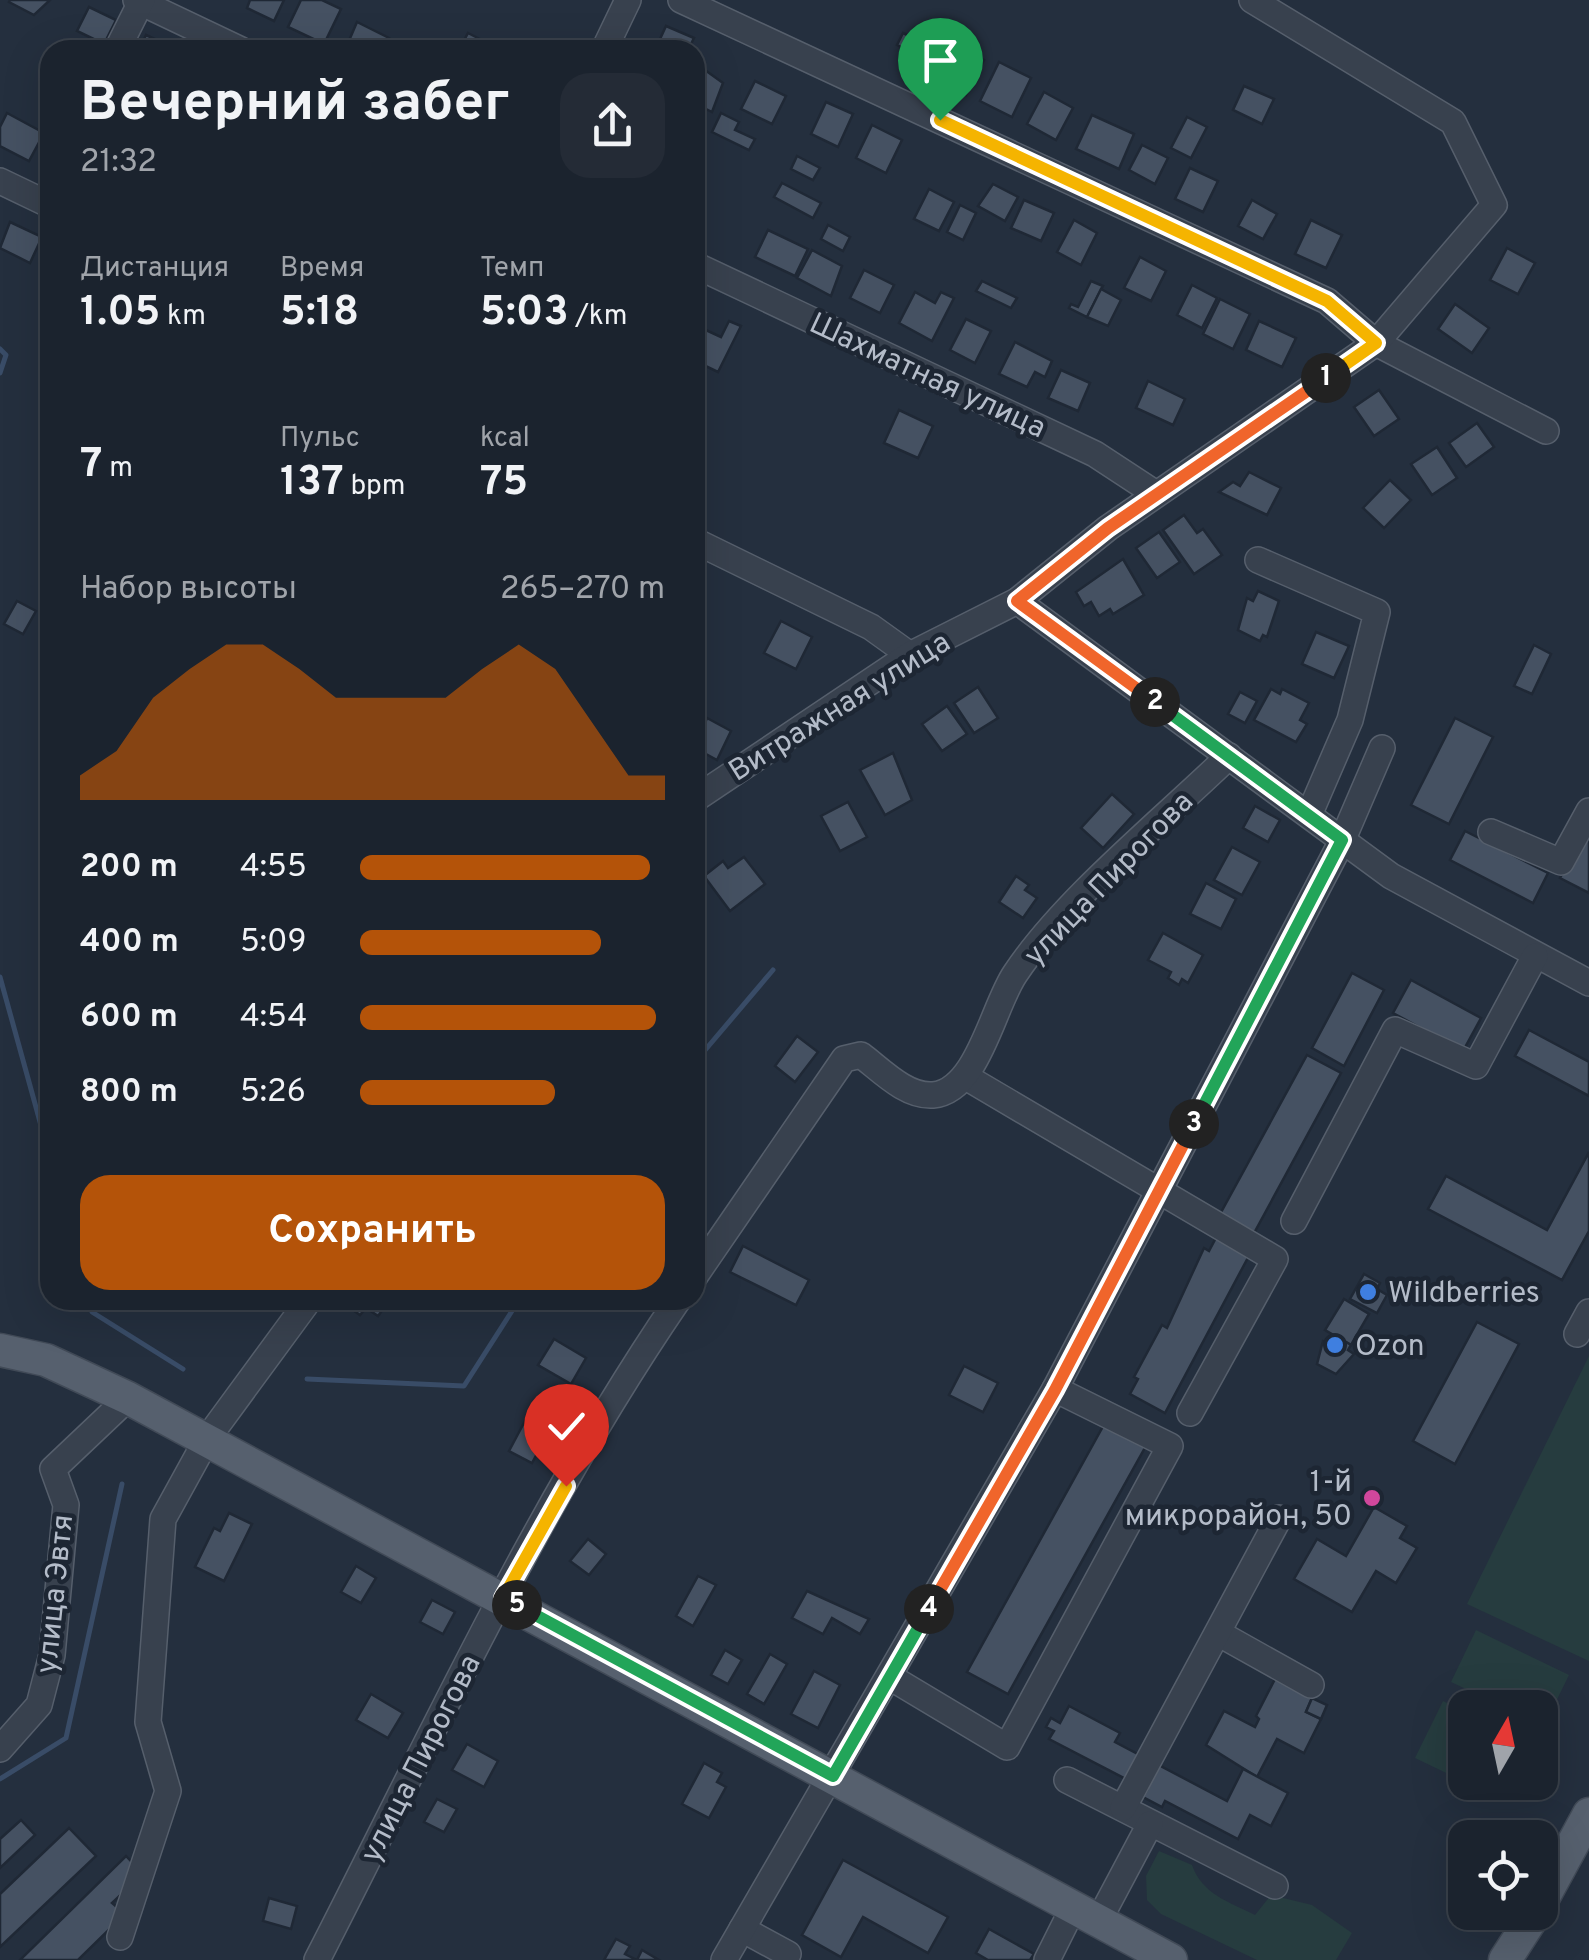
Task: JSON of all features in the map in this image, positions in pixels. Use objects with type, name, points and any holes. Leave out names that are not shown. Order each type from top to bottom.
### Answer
[{"type":"main road","points":[[0,1350],[46,1360],[128,1398],[1171,1960]]},
{"type":"main road","points":[[1558,1871],[1589,1814]]},
{"type":"street","points":[[609,40],[628,0]]},
{"type":"street","points":[[681,0],[1327,301],[1376,343],[1546,431]]},
{"type":"street","name":"Витражная улица","points":[[705,791],[910,656],[1017,601],[1156,494],[1376,343],[1494,205],[1453,122],[1252,0]]},
{"type":"street","points":[[121,40],[139,1],[220,40]]},
{"type":"street","points":[[0,181],[40,195]]},
{"type":"street","name":"Шахматная улица","points":[[705,270],[1094,454],[1156,494]]},
{"type":"street","points":[[705,547],[870,626],[910,656]]},
{"type":"street","points":[[1258,560],[1378,612],[1350,720],[1309,815]]},
{"type":"street","points":[[1017,601],[1392,876],[1589,982]]},
{"type":"street","points":[[724,1960],[1055,1390],[1342,840],[1382,748]]},
{"type":"street","name":"улица Пирогова","points":[[966,1077],[1014,975],[1045,936],[1228,756]]},
{"type":"street","points":[[1491,832],[1561,862],[1589,811]]},
{"type":"street","points":[[1294,1221],[1395,1030],[1476,1066],[1535,956]]},
{"type":"street","points":[[705,1261],[844,1059],[861,1055],[909,1090],[934,1095],[966,1077],[1275,1259],[1190,1413]]},
{"type":"street","points":[[120,1937],[168,1791],[148,1722],[162,1519],[207,1440],[302,1310]]},
{"type":"street","name":"улица Пирогова","points":[[317,1960],[503,1598],[628,1374],[671,1310]]},
{"type":"street","points":[[890,1677],[1007,1746],[1170,1446],[1055,1390]]},
{"type":"street","name":"улица Эвтя","points":[[0,1749],[39,1705],[52,1655],[66,1504],[53,1469],[128,1398]]},
{"type":"street","points":[[1123,1808],[1278,1518]]},
{"type":"street","points":[[1218,1634],[1311,1686]]},
{"type":"street","points":[[1067,1780],[1275,1886]]},
{"type":"street","points":[[1047,1960],[1150,1824]]},
{"type":"street","points":[[742,1929],[788,1954]]},
{"type":"green space","points":[[1589,1356],[1589,1661],[1467,1604]]},
{"type":"green space","points":[[1476,1630],[1569,1675],[1558,1697],[1558,1690],[1468,1690],[1451,1682]]},
{"type":"green space","points":[[1443,1701],[1448,1704],[1448,1774],[1415,1758]]},
{"type":"green space","points":[[1159,1851],[1192,1865],[1209,1890],[1255,1915],[1271,1895],[1312,1905],[1352,1933],[1336,1960],[1257,1960],[1161,1914],[1147,1900],[1146,1876]]},
{"type":"building","points":[[10,0],[50,0],[34,15],[9,2]]},
{"type":"building","points":[[250,0],[284,0],[274,21],[247,8]]},
{"type":"building","points":[[301,0],[322,0],[341,9],[326,40],[316,40],[288,27]]},
{"type":"building","points":[[89,7],[116,20],[106,40],[96,40],[77,31]]},
{"type":"building","points":[[357,22],[389,38],[388,40],[349,40]]},
{"type":"building","points":[[666,26],[694,38],[693,40],[660,40]]},
{"type":"building","points":[[903,33],[933,47],[922,71],[900,60],[905,49],[897,45]]},
{"type":"building","points":[[943,39],[984,60],[966,95],[925,74]]},
{"type":"building","points":[[999,62],[1031,78],[1012,117],[980,101]]},
{"type":"building","points":[[705,70],[723,83],[712,112],[705,108]]},
{"type":"building","points":[[755,81],[786,96],[772,124],[741,109]]},
{"type":"building","points":[[1244,86],[1274,99],[1262,124],[1233,110]]},
{"type":"building","points":[[1044,92],[1073,108],[1056,140],[1027,124]]},
{"type":"building","points":[[826,102],[853,114],[838,147],[811,134]]},
{"type":"building","points":[[7,113],[40,131],[40,140],[29,161],[0,146],[0,127]]},
{"type":"building","points":[[721,113],[739,122],[735,130],[755,139],[749,150],[712,132]]},
{"type":"building","points":[[1092,115],[1134,134],[1119,169],[1076,149]]},
{"type":"building","points":[[1187,117],[1207,127],[1191,158],[1171,148]]},
{"type":"building","points":[[872,125],[902,140],[886,173],[856,158]]},
{"type":"building","points":[[1142,145],[1168,158],[1155,184],[1129,170]]},
{"type":"building","points":[[797,156],[820,168],[813,180],[791,169]]},
{"type":"building","points":[[1190,168],[1218,181],[1203,212],[1175,199]]},
{"type":"building","points":[[782,183],[821,203],[813,218],[774,197]]},
{"type":"building","points":[[993,184],[1018,197],[1005,221],[978,206]]},
{"type":"building","points":[[929,189],[954,202],[939,231],[914,219]]},
{"type":"building","points":[[1024,200],[1054,213],[1041,241],[1011,228]]},
{"type":"building","points":[[1252,200],[1277,214],[1263,239],[1238,226]]},
{"type":"building","points":[[960,205],[976,213],[963,240],[947,232]]},
{"type":"building","points":[[1074,220],[1097,233],[1081,265],[1057,252]]},
{"type":"building","points":[[1311,220],[1342,235],[1326,268],[1295,254]]},
{"type":"building","points":[[10,222],[40,236],[30,263],[0,248]]},
{"type":"building","points":[[828,225],[850,237],[843,251],[821,239]]},
{"type":"building","points":[[768,230],[808,249],[795,276],[755,257]]},
{"type":"building","points":[[1507,248],[1535,263],[1518,294],[1490,280]]},
{"type":"building","points":[[812,250],[842,266],[831,296],[797,278]]},
{"type":"building","points":[[1140,257],[1166,271],[1151,301],[1124,288]]},
{"type":"building","points":[[864,270],[894,285],[880,313],[850,298]]},
{"type":"building","points":[[982,281],[1017,298],[1011,308],[976,291]]},
{"type":"building","points":[[1091,281],[1103,286],[1087,317],[1069,308],[1071,304],[1078,307]]},
{"type":"building","points":[[1192,285],[1217,298],[1202,328],[1177,315]]},
{"type":"building","points":[[1101,289],[1121,300],[1108,326],[1087,317]]},
{"type":"building","points":[[915,292],[935,303],[941,292],[954,298],[932,341],[899,323]]},
{"type":"building","points":[[1220,299],[1250,314],[1233,349],[1203,334]]},
{"type":"building","points":[[1455,304],[1489,328],[1472,353],[1438,329]]},
{"type":"building","points":[[966,319],[991,331],[975,363],[950,350]]},
{"type":"building","points":[[729,321],[741,326],[718,372],[705,366],[705,330],[721,337]]},
{"type":"building","points":[[1259,321],[1296,338],[1282,367],[1246,350]]},
{"type":"building","points":[[1015,342],[1052,361],[1045,377],[1035,372],[1027,387],[999,374]]},
{"type":"building","points":[[1061,370],[1090,383],[1078,411],[1048,398]]},
{"type":"building","points":[[1148,381],[1185,399],[1173,425],[1136,408]]},
{"type":"building","points":[[1379,390],[1399,419],[1374,436],[1354,407]]},
{"type":"building","points":[[899,410],[933,426],[918,458],[884,443]]},
{"type":"building","points":[[1477,423],[1494,447],[1466,467],[1449,443]]},
{"type":"building","points":[[1437,447],[1457,478],[1432,495],[1411,464]]},
{"type":"building","points":[[1249,472],[1281,488],[1267,515],[1219,492],[1233,482],[1240,486]]},
{"type":"building","points":[[1390,480],[1411,500],[1384,528],[1363,508]]},
{"type":"building","points":[[1184,515],[1197,533],[1203,529],[1222,555],[1194,574],[1163,530]]},
{"type":"building","points":[[1159,532],[1180,562],[1157,578],[1136,548]]},
{"type":"building","points":[[1123,559],[1144,595],[1113,614],[1110,609],[1099,616],[1091,602],[1084,606],[1076,592]]},
{"type":"building","points":[[1258,591],[1279,601],[1267,637],[1263,635],[1260,641],[1238,630],[1247,598],[1253,601]]},
{"type":"building","points":[[17,601],[36,611],[23,634],[4,624]]},
{"type":"building","points":[[781,621],[812,637],[796,669],[764,653]]},
{"type":"building","points":[[1316,632],[1349,646],[1334,678],[1302,664]]},
{"type":"building","points":[[1534,645],[1551,654],[1532,694],[1514,686]]},
{"type":"building","points":[[978,687],[998,718],[974,733],[954,703]]},
{"type":"building","points":[[1271,689],[1280,694],[1282,689],[1309,703],[1300,720],[1307,724],[1296,742],[1254,720]]},
{"type":"building","points":[[1240,692],[1257,701],[1245,723],[1228,714]]},
{"type":"building","points":[[947,706],[967,734],[942,751],[922,724]]},
{"type":"building","points":[[707,718],[731,731],[717,760],[705,753]]},
{"type":"building","points":[[1455,718],[1493,737],[1449,824],[1411,805]]},
{"type":"building","points":[[893,753],[912,800],[885,815],[860,770]]},
{"type":"building","points":[[1112,794],[1134,814],[1103,848],[1081,828]]},
{"type":"building","points":[[848,802],[867,837],[840,851],[821,816]]},
{"type":"building","points":[[1255,806],[1280,820],[1268,842],[1243,828]]},
{"type":"building","points":[[1589,823],[1589,893],[1560,878]]},
{"type":"building","points":[[1465,831],[1548,873],[1533,903],[1450,860]]},
{"type":"building","points":[[1232,847],[1260,862],[1242,895],[1214,880]]},
{"type":"building","points":[[744,857],[765,884],[730,911],[705,877],[723,861],[728,868]]},
{"type":"building","points":[[1016,876],[1029,885],[1025,890],[1037,898],[1023,918],[999,902]]},
{"type":"building","points":[[1206,883],[1236,899],[1221,929],[1190,914]]},
{"type":"building","points":[[1163,933],[1203,955],[1188,983],[1182,979],[1179,985],[1168,978],[1171,972],[1148,960]]},
{"type":"building","points":[[1352,973],[1384,990],[1344,1066],[1312,1048]]},
{"type":"building","points":[[1411,980],[1481,1018],[1463,1051],[1393,1013]]},
{"type":"building","points":[[1529,1030],[1589,1062],[1589,1096],[1515,1056]]},
{"type":"building","points":[[797,1036],[818,1052],[795,1082],[775,1066]]},
{"type":"building","points":[[1307,1055],[1341,1073],[1253,1235],[1219,1216]]},
{"type":"building","points":[[1589,1152],[1589,1231],[1562,1280],[1428,1209],[1446,1176],[1547,1230]]},
{"type":"building","points":[[1218,1234],[1251,1252],[1165,1413],[1130,1394],[1138,1379],[1134,1377],[1162,1325],[1167,1328],[1204,1248],[1209,1251]]},
{"type":"building","points":[[743,1246],[809,1280],[796,1305],[730,1272]]},
{"type":"building","name":"Wildberries","points":[[1364,1274],[1380,1283],[1377,1289],[1387,1295],[1377,1313],[1350,1299]]},
{"type":"building","points":[[1344,1299],[1369,1314],[1351,1345],[1325,1330]]},
{"type":"building","points":[[1477,1322],[1519,1344],[1455,1464],[1413,1441]]},
{"type":"building","points":[[1334,1335],[1351,1345],[1348,1350],[1354,1354],[1336,1374],[1317,1364],[1323,1341],[1329,1344]]},
{"type":"building","points":[[554,1339],[586,1358],[571,1384],[538,1365]]},
{"type":"building","points":[[964,1366],[998,1383],[983,1412],[949,1395]]},
{"type":"building","points":[[526,1419],[537,1424],[533,1431],[546,1437],[532,1463],[509,1451]]},
{"type":"building","points":[[1106,1421],[1147,1444],[1008,1694],[967,1672]]},
{"type":"building","points":[[1374,1507],[1407,1526],[1400,1538],[1417,1548],[1396,1583],[1376,1571],[1352,1612],[1294,1579],[1317,1539],[1346,1556]]},
{"type":"building","points":[[229,1513],[252,1524],[224,1581],[195,1567],[214,1528],[220,1531]]},
{"type":"building","points":[[588,1539],[606,1554],[589,1575],[570,1561]]},
{"type":"building","points":[[356,1566],[376,1578],[361,1603],[341,1592]]},
{"type":"building","points":[[698,1576],[716,1585],[693,1626],[676,1616]]},
{"type":"building","points":[[807,1591],[869,1619],[860,1634],[832,1618],[823,1634],[792,1618]]},
{"type":"building","points":[[432,1600],[455,1612],[443,1634],[420,1622]]},
{"type":"building","points":[[725,1650],[742,1660],[728,1684],[711,1675]]},
{"type":"building","points":[[770,1654],[787,1664],[764,1704],[747,1694]]},
{"type":"building","points":[[814,1671],[840,1685],[818,1728],[791,1714]]},
{"type":"building","points":[[1275,1679],[1312,1698],[1306,1712],[1321,1719],[1304,1753],[1277,1739],[1257,1777],[1206,1745],[1224,1711],[1255,1727],[1259,1719],[1256,1716]]},
{"type":"building","points":[[371,1694],[403,1713],[388,1738],[356,1720]]},
{"type":"building","points":[[1312,1698],[1327,1705],[1321,1719],[1306,1712]]},
{"type":"building","points":[[1069,1706],[1120,1733],[1115,1742],[1227,1801],[1243,1769],[1288,1793],[1271,1826],[1250,1815],[1238,1839],[1165,1801],[1162,1807],[1143,1797],[1147,1790],[1049,1739],[1054,1731],[1046,1727],[1051,1718],[1060,1723]]},
{"type":"building","points":[[467,1744],[498,1761],[484,1787],[452,1770]]},
{"type":"building","points":[[704,1763],[722,1773],[717,1782],[726,1787],[709,1818],[682,1804]]},
{"type":"building","points":[[437,1799],[457,1809],[444,1832],[424,1822]]},
{"type":"building","points":[[21,1820],[35,1835],[0,1868],[0,1839]]},
{"type":"building","points":[[69,1828],[96,1856],[0,1947],[0,1894]]},
{"type":"building","points":[[126,1856],[143,1874],[112,1903],[125,1914],[78,1960],[20,1960]]},
{"type":"building","points":[[843,1860],[948,1917],[928,1953],[863,1917],[841,1957],[802,1935]]},
{"type":"building","points":[[269,1898],[297,1906],[291,1929],[263,1921]]},
{"type":"building","points":[[989,1929],[1034,1954],[1030,1960],[988,1960],[976,1953]]},
{"type":"building","points":[[616,1939],[630,1946],[625,1954],[637,1960],[604,1960]]},
{"type":"building","points":[[642,1950],[659,1960],[637,1960]]},
{"type":"waterway","points":[[0,349],[6,355],[0,373]]},
{"type":"waterway","points":[[705,1050],[773,970]]},
{"type":"waterway","points":[[0,977],[40,1122]]},
{"type":"waterway","points":[[92,1310],[183,1369]]},
{"type":"waterway","points":[[307,1379],[464,1386],[513,1310]]},
{"type":"waterway","points":[[0,1779],[66,1738],[122,1484]]},
{"type":"place","name":"Wildberries","points":[[1368,1292]]},
{"type":"place","name":"Ozon","points":[[1335,1345]]},
{"type":"place","name":"1-й микрорайон, 50","points":[[1372,1498]]},
{"type":"route","points":[[566,1486],[503,1598],[833,1776],[1055,1390],[1342,840],[1017,601],[1108,528],[1376,343],[1327,301],[940,120]]}]
